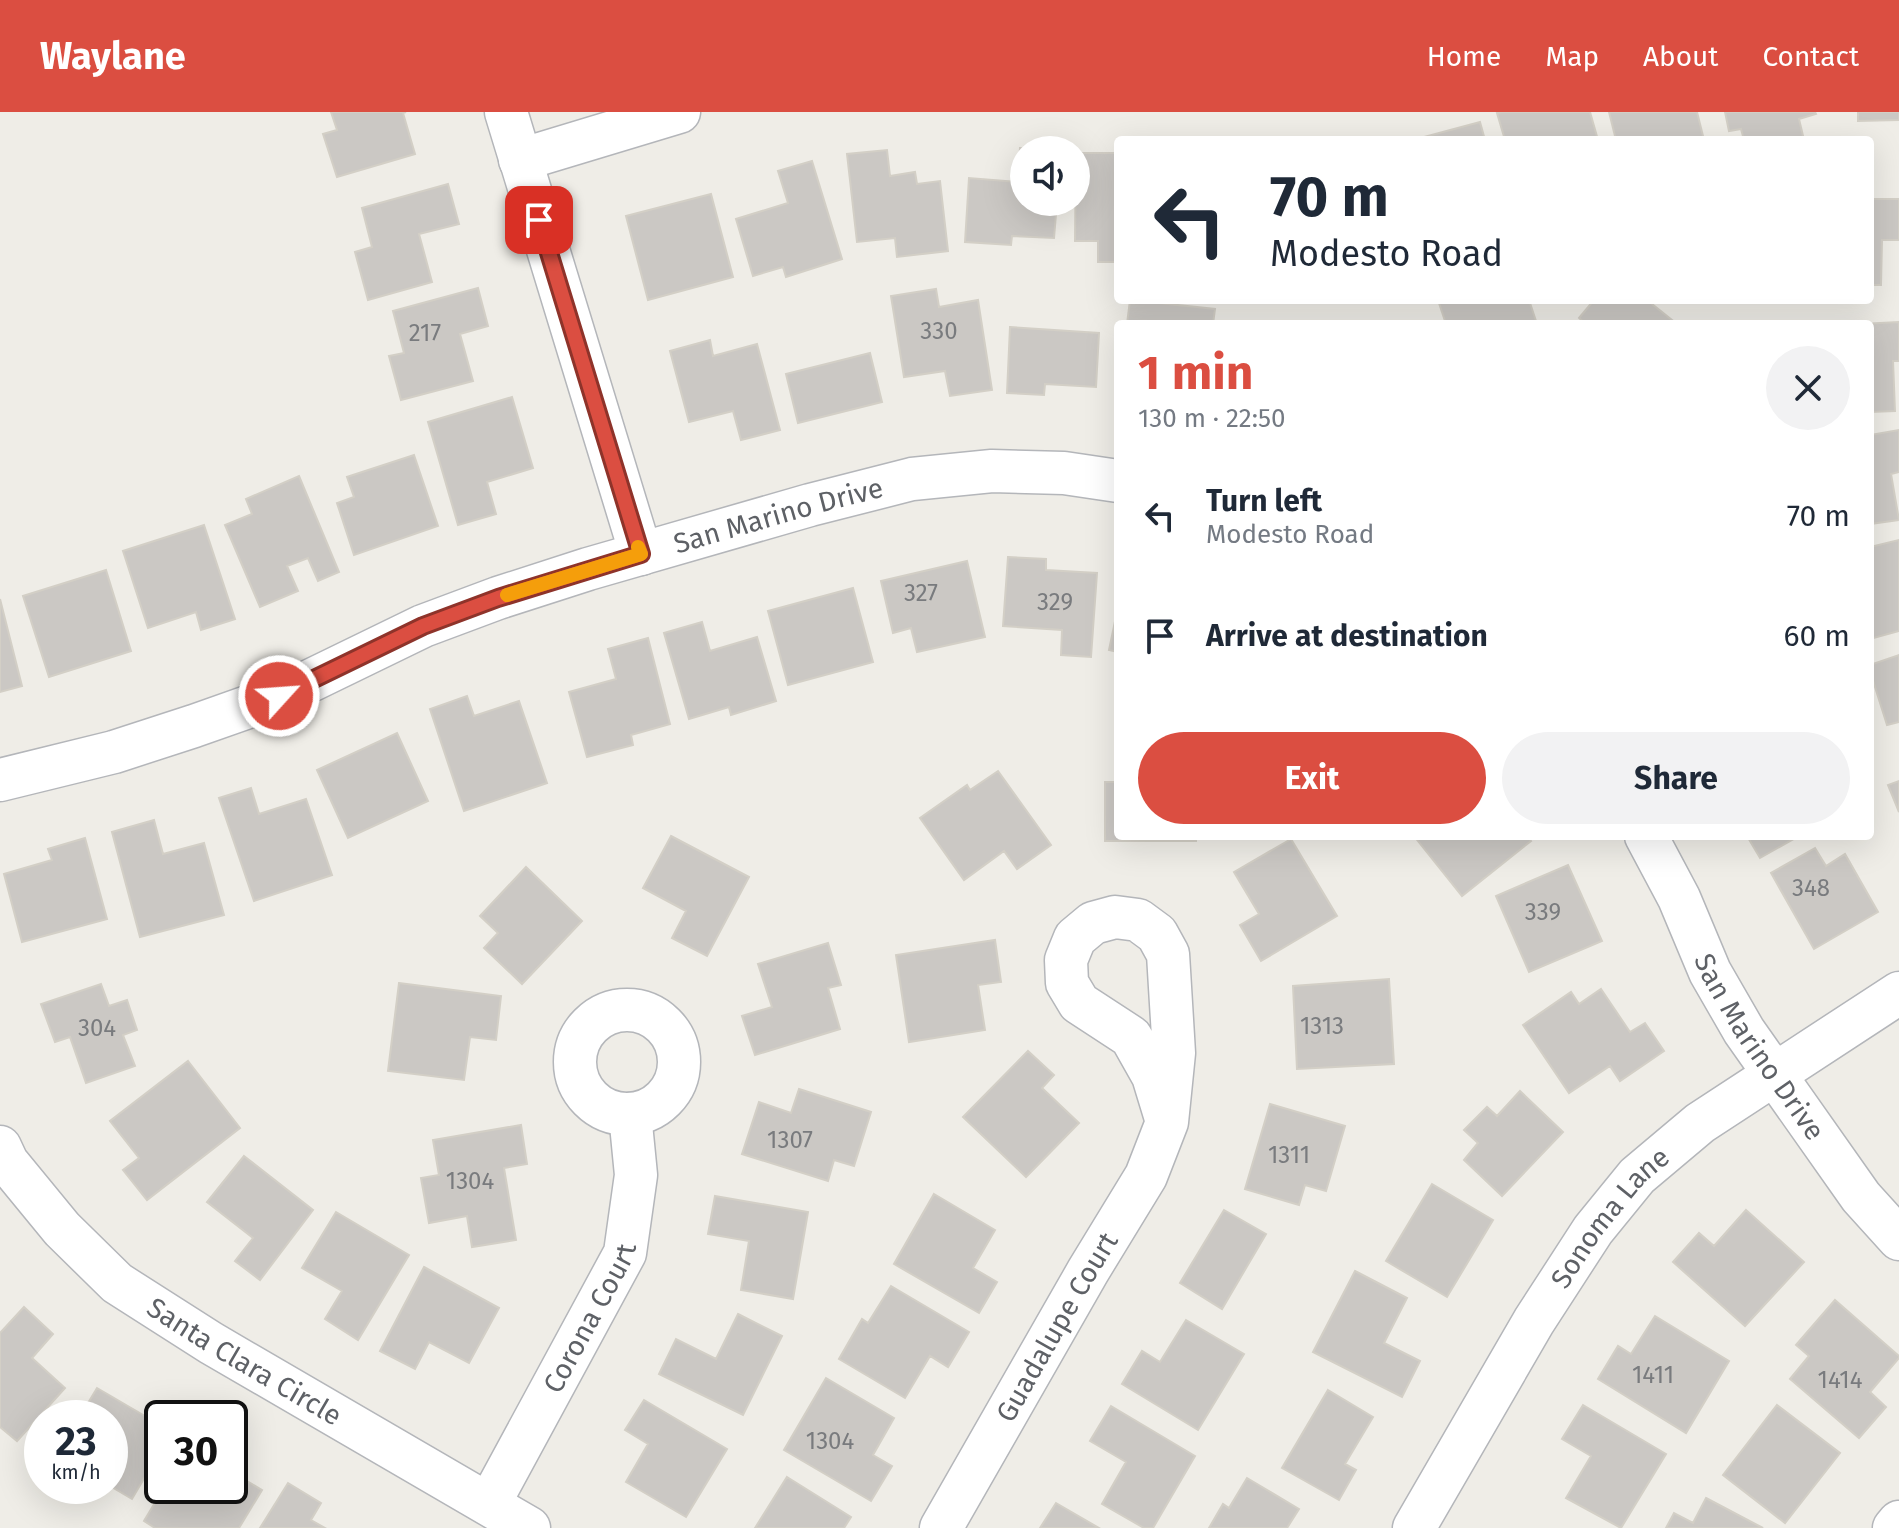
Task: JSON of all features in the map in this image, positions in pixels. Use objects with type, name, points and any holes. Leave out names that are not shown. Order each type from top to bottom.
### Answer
[{"type":"street","points":[[506,112],[641,554]]},
{"type":"street","points":[[520,160],[679,112]]},
{"type":"street","name":"San Marino Drive","points":[[0,780],[114,752],[279,696],[423,626],[498,598],[810,505],[912,479],[992,471],[1064,473],[1114,480]]},
{"type":"street","name":"San Marino Drive","points":[[1648,840],[1679,898],[1710,972],[1744,1031],[1861,1197],[1899,1239]]},
{"type":"street","name":"Sonoma Lane","points":[[1414,1528],[1534,1321],[1593,1230],[1637,1176],[1700,1123],[1899,993]]},
{"type":"street","name":"Corona Court","points":[[489,1504],[625,1253],[636,1175],[630,1114]]},
{"type":"street","name":"Guadalupe Court","points":[[941,1528],[1146,1176],[1167,1122]]},
{"type":"street","name":"Santa Clara Circle","points":[[0,1147],[7,1162],[62,1229],[117,1283],[211,1343],[529,1528]]},
{"type":"street","points":[[1894,1528],[1899,1522]]},
{"type":"building","points":[[331,112],[406,112],[403,113],[415,154],[337,177],[323,134],[337,130]]},
{"type":"building","points":[[1590,112],[1597,136],[1504,136],[1497,113]]},
{"type":"building","points":[[1609,112],[1697,112],[1703,136],[1615,136]]},
{"type":"building","points":[[1725,112],[1816,114],[1799,119],[1803,136],[1743,136],[1741,129],[1729,131]]},
{"type":"building","points":[[1858,112],[1899,112],[1899,120],[1858,121]]},
{"type":"building","points":[[1480,122],[1484,136],[1428,136]]},
{"type":"building","points":[[887,150],[890,176],[915,172],[917,184],[940,181],[948,251],[897,257],[895,238],[857,242],[847,154]]},
{"type":"building","points":[[1090,153],[1114,153],[1114,262],[1098,262],[1098,241],[1075,241],[1075,216],[1090,216]]},
{"type":"building","points":[[812,161],[842,259],[786,277],[783,267],[753,276],[736,219],[788,203],[778,171]]},
{"type":"building","points":[[969,178],[1010,181],[1010,216],[1056,216],[1054,238],[1012,236],[1011,245],[965,242]]},
{"type":"building","points":[[448,184],[459,224],[419,234],[432,282],[368,300],[355,252],[372,247],[362,208]]},
{"type":"building","points":[[711,194],[733,277],[648,300],[626,216]]},
{"type":"building","points":[[1874,199],[1899,199],[1899,240],[1882,240],[1881,285],[1874,285]]},
{"type":"building","points":[[478,288],[488,326],[460,334],[473,381],[401,400],[389,356],[404,353],[393,311]]},
{"type":"building","points":[[936,289],[939,307],[978,300],[992,390],[950,396],[945,371],[904,377],[891,296]]},
{"type":"building","points":[[1130,304],[1215,309],[1214,320],[1128,320]]},
{"type":"building","points":[[1439,304],[1530,304],[1536,320],[1445,320]]},
{"type":"building","points":[[1591,304],[1652,304],[1672,320],[1581,320],[1579,318]]},
{"type":"building","points":[[1899,322],[1899,361],[1893,361],[1895,411],[1874,412],[1874,323]]},
{"type":"building","points":[[1010,327],[1099,333],[1096,387],[1045,384],[1044,395],[1007,393]]},
{"type":"building","points":[[710,340],[713,356],[757,344],[780,430],[741,440],[733,411],[689,422],[670,351]]},
{"type":"building","points":[[870,353],[882,402],[798,423],[786,374]]},
{"type":"building","points":[[512,397],[533,468],[487,482],[496,514],[458,525],[428,422]]},
{"type":"building","points":[[1899,430],[1899,472],[1891,474],[1899,520],[1874,523],[1874,434]]},
{"type":"building","points":[[414,455],[438,526],[354,555],[337,503],[354,497],[347,477]]},
{"type":"building","points":[[299,476],[339,572],[318,581],[308,558],[287,566],[298,591],[260,607],[225,525],[252,514],[246,499]]},
{"type":"building","points":[[204,525],[235,619],[201,630],[196,612],[148,628],[123,551]]},
{"type":"building","points":[[1899,540],[1899,631],[1874,638],[1874,546]]},
{"type":"building","points":[[1008,557],[1046,559],[1046,570],[1097,573],[1091,657],[1061,655],[1062,630],[1003,626]]},
{"type":"building","points":[[967,561],[985,637],[917,652],[911,628],[893,633],[881,581]]},
{"type":"building","points":[[106,570],[131,651],[49,677],[23,596]]},
{"type":"building","points":[[853,588],[873,662],[788,685],[768,611]]},
{"type":"building","points":[[0,599],[22,686],[0,692]]},
{"type":"building","points":[[702,622],[710,651],[757,637],[776,701],[731,715],[729,707],[689,719],[664,633]]},
{"type":"building","points":[[1114,626],[1114,651],[1109,650]]},
{"type":"building","points":[[648,638],[670,724],[631,735],[633,745],[587,757],[569,692],[616,679],[608,649]]},
{"type":"building","points":[[1899,655],[1899,722],[1887,725],[1874,684],[1874,664]]},
{"type":"building","points":[[467,696],[474,716],[519,701],[547,783],[464,811],[430,709]]},
{"type":"building","points":[[397,733],[428,801],[348,838],[317,770]]},
{"type":"building","points":[[998,771],[1051,845],[1017,869],[1004,851],[964,880],[920,818],[967,785],[970,790]]},
{"type":"building","points":[[1899,781],[1899,812],[1888,785]]},
{"type":"building","points":[[1105,782],[1114,782],[1114,840],[1196,840],[1196,841],[1105,841]]},
{"type":"building","points":[[251,788],[259,814],[306,799],[332,875],[254,901],[219,798]]},
{"type":"building","points":[[154,820],[163,854],[204,843],[224,915],[140,937],[112,832]]},
{"type":"building","points":[[671,836],[749,877],[707,956],[672,938],[686,911],[643,888]]},
{"type":"building","points":[[85,838],[107,919],[22,942],[4,874],[52,860],[48,849]]},
{"type":"building","points":[[1292,840],[1337,916],[1261,961],[1240,925],[1259,914],[1234,872]]},
{"type":"building","points":[[1417,840],[1530,840],[1531,841],[1462,896]]},
{"type":"building","points":[[1749,840],[1792,840],[1760,858]]},
{"type":"building","points":[[1815,848],[1826,866],[1845,854],[1878,912],[1814,949],[1771,873]]},
{"type":"building","points":[[1568,865],[1602,941],[1529,972],[1496,896]]},
{"type":"building","points":[[526,867],[582,921],[522,984],[484,948],[498,933],[480,916]]},
{"type":"building","points":[[995,940],[1001,982],[978,985],[985,1030],[909,1042],[896,955]]},
{"type":"building","points":[[828,943],[841,985],[828,988],[840,1029],[755,1055],[742,1016],[772,1007],[758,964]]},
{"type":"building","points":[[1389,979],[1394,1064],[1297,1069],[1293,986]]},
{"type":"building","points":[[399,983],[501,996],[496,1040],[470,1037],[464,1080],[388,1071]]},
{"type":"building","points":[[101,984],[109,1006],[127,1000],[137,1030],[123,1035],[135,1066],[86,1083],[70,1037],[55,1042],[41,1004]]},
{"type":"building","points":[[1601,989],[1630,1032],[1645,1023],[1664,1051],[1620,1081],[1610,1066],[1569,1093],[1523,1025],[1571,992],[1579,1004]]},
{"type":"building","points":[[1028,1051],[1054,1075],[1042,1088],[1079,1123],[1026,1177],[963,1117]]},
{"type":"building","points":[[188,1061],[240,1128],[147,1200],[123,1170],[139,1158],[110,1121]]},
{"type":"building","points":[[799,1089],[871,1112],[854,1166],[834,1160],[828,1181],[742,1154],[759,1102],[791,1113]]},
{"type":"building","points":[[1520,1091],[1563,1132],[1502,1196],[1464,1160],[1478,1143],[1464,1130],[1487,1107],[1497,1116]]},
{"type":"building","points":[[1270,1104],[1345,1126],[1326,1191],[1305,1185],[1299,1205],[1245,1189]]},
{"type":"building","points":[[521,1125],[527,1164],[504,1168],[516,1240],[472,1247],[467,1216],[429,1223],[421,1178],[439,1175],[433,1140]]},
{"type":"building","points":[[244,1156],[313,1210],[260,1280],[235,1261],[253,1238],[207,1202]]},
{"type":"building","points":[[1432,1184],[1493,1220],[1447,1297],[1386,1261]]},
{"type":"building","points":[[934,1194],[995,1230],[973,1268],[997,1282],[979,1313],[894,1264]]},
{"type":"building","points":[[715,1196],[808,1212],[793,1299],[741,1290],[749,1241],[708,1234]]},
{"type":"building","points":[[1224,1210],[1266,1234],[1222,1309],[1180,1283]]},
{"type":"building","points":[[1746,1210],[1804,1262],[1745,1326],[1673,1262],[1699,1233],[1714,1246]]},
{"type":"building","points":[[336,1212],[409,1255],[358,1340],[325,1319],[342,1291],[302,1268]]},
{"type":"building","points":[[424,1267],[499,1308],[469,1363],[429,1342],[415,1369],[380,1351]]},
{"type":"building","points":[[1355,1271],[1407,1298],[1384,1343],[1420,1361],[1402,1397],[1313,1352]]},
{"type":"building","points":[[891,1286],[969,1332],[948,1367],[930,1356],[905,1398],[839,1359],[862,1319],[868,1323]]},
{"type":"building","points":[[1835,1300],[1899,1356],[1870,1392],[1886,1407],[1859,1438],[1790,1379],[1809,1356],[1796,1345]]},
{"type":"building","points":[[24,1307],[53,1334],[32,1358],[65,1388],[54,1400],[24,1400],[24,1433],[17,1441],[0,1427],[0,1333]]},
{"type":"building","points":[[738,1314],[782,1336],[743,1415],[659,1374],[676,1339],[716,1359]]},
{"type":"building","points":[[1655,1316],[1729,1361],[1686,1433],[1598,1379],[1618,1346],[1631,1354]]},
{"type":"building","points":[[1186,1320],[1244,1354],[1198,1430],[1122,1384],[1142,1351],[1160,1362]]},
{"type":"building","points":[[826,1378],[894,1418],[873,1455],[892,1466],[871,1501],[784,1450]]},
{"type":"building","points":[[97,1388],[118,1400],[90,1400]]},
{"type":"building","points":[[1328,1390],[1373,1417],[1345,1464],[1356,1470],[1339,1500],[1282,1468]]},
{"type":"building","points":[[644,1400],[727,1449],[686,1517],[626,1482],[648,1444],[625,1430]]},
{"type":"building","points":[[1583,1405],[1666,1454],[1621,1528],[1566,1498],[1591,1456],[1562,1439]]},
{"type":"building","points":[[1777,1405],[1840,1453],[1785,1523],[1723,1475]]},
{"type":"building","points":[[128,1406],[144,1415],[144,1479],[132,1499],[128,1497]]},
{"type":"building","points":[[1111,1406],[1195,1456],[1153,1528],[1144,1528],[1102,1504],[1126,1462],[1090,1441]]},
{"type":"building","points":[[787,1477],[851,1517],[844,1528],[755,1528]]},
{"type":"building","points":[[1247,1478],[1299,1509],[1287,1528],[1209,1528],[1223,1504],[1229,1508]]},
{"type":"building","points":[[248,1482],[262,1490],[239,1528],[155,1528],[144,1521],[154,1504],[248,1504]]},
{"type":"building","points":[[288,1483],[321,1503],[311,1520],[325,1528],[260,1528]]},
{"type":"building","points":[[1706,1498],[1763,1528],[1666,1528],[1674,1513],[1693,1523]]},
{"type":"building","points":[[1056,1503],[1099,1528],[1040,1528]]},
{"type":"slow traffic","points":[[507,595],[641,554],[638,547]]},
{"type":"route","points":[[279,696],[423,626],[498,598],[641,554],[539,220]]}]
